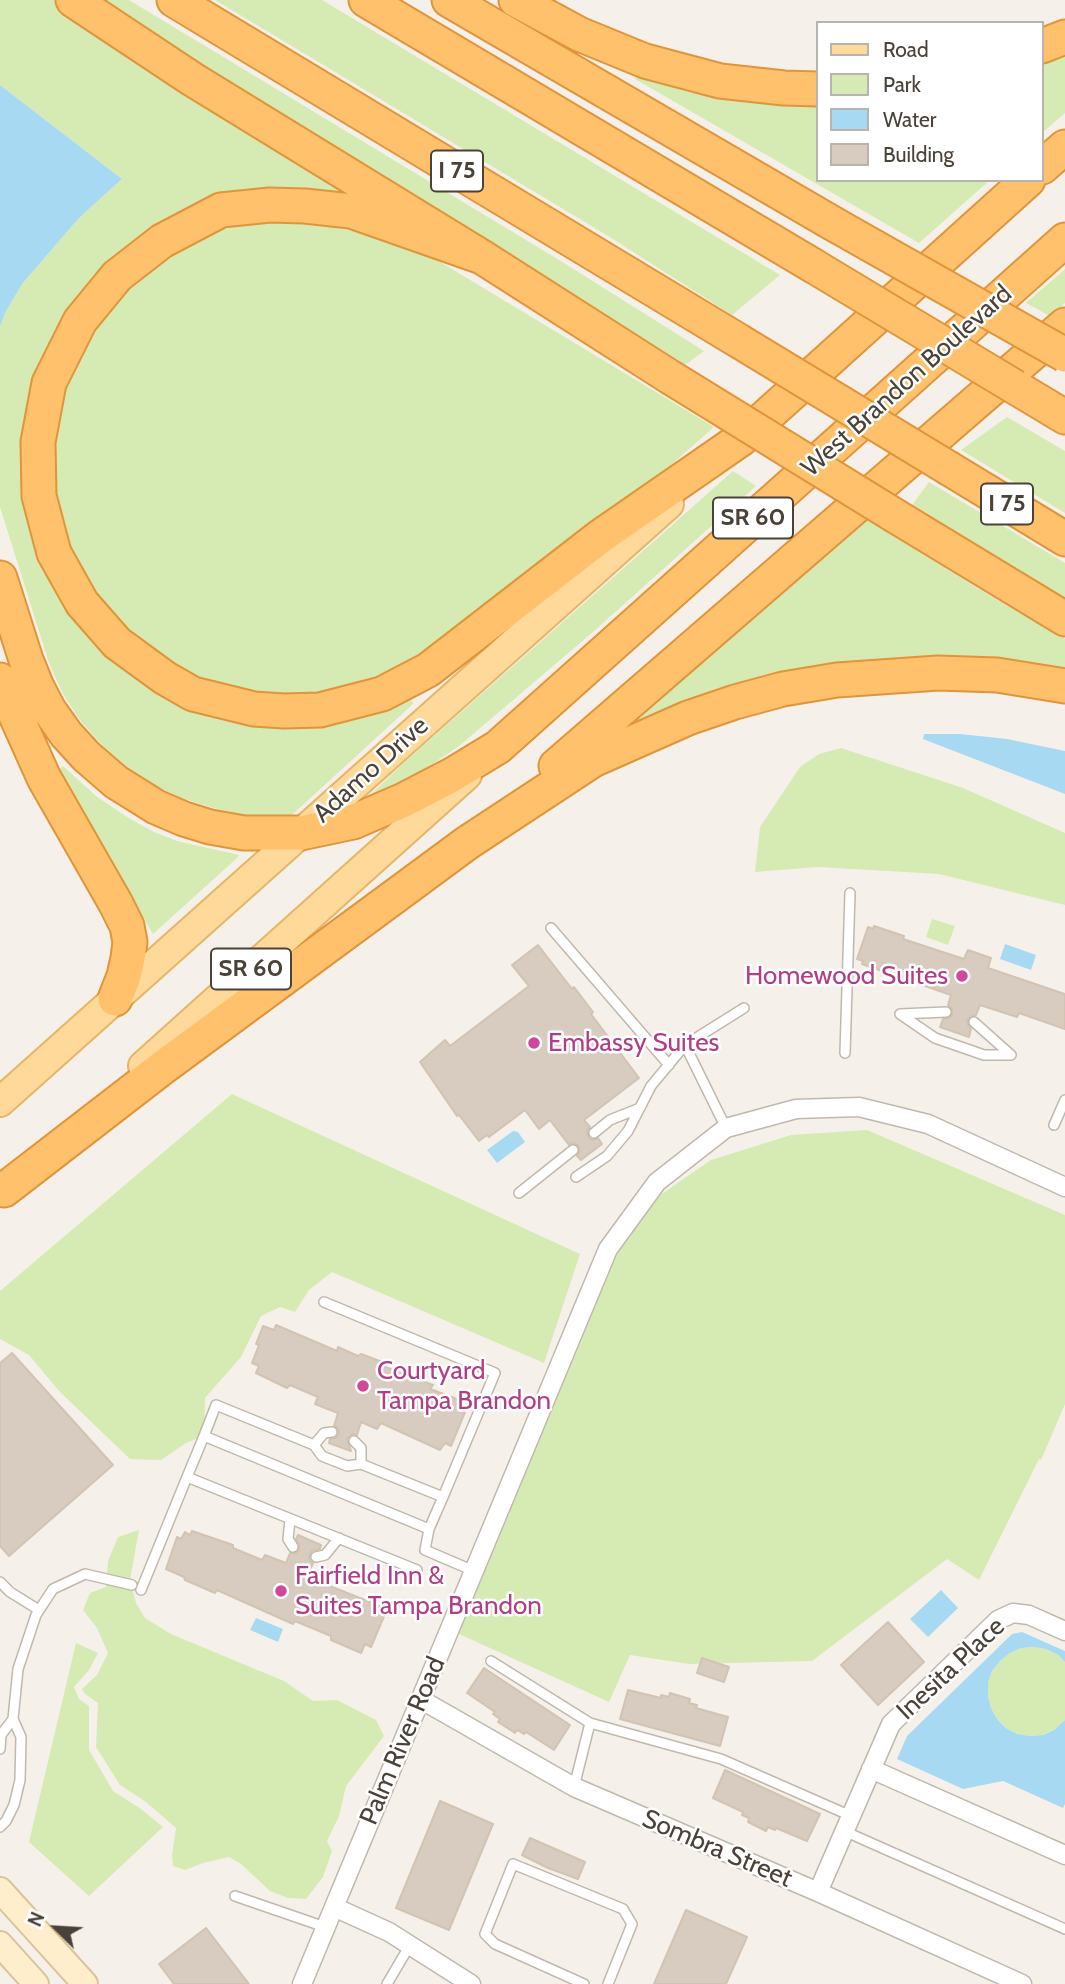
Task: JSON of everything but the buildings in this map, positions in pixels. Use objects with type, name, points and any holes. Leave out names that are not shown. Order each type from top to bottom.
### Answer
[{"type":"highway","points":[[74,0],[202,86],[1065,619]]},
{"type":"highway","name":"I 75","points":[[174,0],[1065,539]]},
{"type":"highway","points":[[366,0],[1065,417]]},
{"type":"highway","points":[[449,0],[1065,355]]},
{"type":"highway","points":[[516,0],[579,34],[645,61],[720,81],[816,89]]},
{"type":"highway","points":[[1044,45],[1065,37]]},
{"type":"highway","points":[[1044,165],[1065,147]]},
{"type":"highway","name":"SR 60","points":[[741,439],[1026,182]]},
{"type":"highway","points":[[482,257],[351,211],[270,205],[221,211],[162,241],[117,276],[80,320],[49,383],[38,442],[39,496],[54,552],[82,603],[117,643],[165,678],[193,694],[254,709],[320,710],[382,694],[428,670],[601,536],[741,439]]},
{"type":"highway","name":"West Brandon Boulevard","points":[[0,578],[26,660],[49,710],[66,734],[100,770],[135,795],[184,819],[244,833],[301,833],[353,822],[379,812],[452,775],[498,747],[1065,240]]},
{"type":"highway","points":[[467,843],[1065,325]]},
{"type":"highway","points":[[2,1191],[162,1068],[467,843],[593,760],[688,718],[734,702],[837,680],[938,673],[997,675],[1065,687]]},
{"type":"highway","points":[[0,680],[44,778],[127,926],[130,941],[128,958],[115,999]]},
{"type":"main road","name":"Adamo Drive","points":[[0,1102],[741,439]]},
{"type":"main road","name":"SR 60","points":[[2,1191],[498,747]]},
{"type":"street","name":"Palm River Road","points":[[302,1984],[608,1249],[657,1182],[726,1128],[796,1109],[859,1108],[928,1124],[1065,1187]]},
{"type":"street","name":"Inesita Place","points":[[818,1892],[891,1724],[999,1620],[1013,1613],[1029,1615],[1065,1631]]},
{"type":"street","name":"Sombra Street","points":[[421,1699],[574,1787],[818,1892],[1022,1984]]},
{"type":"street","points":[[871,1769],[1065,1855]]},
{"type":"street","points":[[0,1890],[85,1984]]},
{"type":"street","points":[[334,1907],[410,1945],[471,1984]]},
{"type":"street","points":[[0,1944],[36,1984]]},
{"type":"lane","points":[[845,1053],[850,893]]},
{"type":"lane","points":[[551,928],[669,1065]]},
{"type":"lane","points":[[576,1177],[607,1156],[628,1131],[651,1086],[685,1045],[744,1008]]},
{"type":"lane","points":[[946,1012],[900,1014],[935,1038],[984,1055],[1011,1055],[974,1022]]},
{"type":"lane","points":[[685,1045],[726,1128]]},
{"type":"lane","points":[[1054,1125],[1065,1100]]},
{"type":"lane","points":[[594,1133],[610,1120],[640,1108]]},
{"type":"lane","points":[[519,1193],[573,1150]]},
{"type":"lane","points":[[324,1302],[495,1373],[429,1529],[425,1550],[474,1571]]},
{"type":"lane","points":[[0,1828],[14,1805],[20,1780],[21,1737],[13,1719],[18,1669],[36,1615],[53,1588],[85,1574],[136,1588],[187,1477],[216,1405],[314,1445],[322,1456],[347,1466],[361,1464],[443,1497]]},
{"type":"lane","points":[[314,1445],[324,1433],[332,1432]]},
{"type":"lane","points":[[204,1436],[429,1529]]},
{"type":"lane","points":[[354,1441],[361,1448],[361,1464]]},
{"type":"lane","points":[[187,1477],[417,1570]]},
{"type":"lane","points":[[290,1519],[288,1539],[293,1547]]},
{"type":"lane","points":[[316,1557],[325,1555],[339,1538]]},
{"type":"lane","points":[[0,1583],[39,1610]]},
{"type":"lane","points":[[491,1661],[590,1723],[721,1759],[1065,1929]]},
{"type":"lane","points":[[0,1749],[1,1735],[13,1719]]},
{"type":"lane","points":[[574,1787],[590,1723]]},
{"type":"lane","points":[[584,1984],[495,1944],[485,1934],[513,1864],[623,1909],[632,1924],[608,1984]]},
{"type":"lane","points":[[235,1896],[326,1927]]},
{"type":"lane","points":[[387,1984],[410,1945]]},
{"type":"green space","points":[[0,0],[57,0],[378,202],[210,207],[42,369],[49,564],[194,701],[408,689],[413,704],[293,814],[249,816],[227,812],[181,798],[150,783],[125,766],[80,720],[63,694],[49,663],[0,507],[0,327],[22,284],[79,218],[122,179],[0,85]]},
{"type":"green space","points":[[98,0],[129,0],[564,263],[704,351],[685,365],[439,213],[302,134]]},
{"type":"green space","points":[[215,0],[322,0],[780,275],[732,315],[608,236]]},
{"type":"green space","points":[[1065,52],[1065,113],[1044,131],[1044,60]]},
{"type":"green space","points":[[638,72],[816,102],[816,182],[988,182],[919,243],[635,79]]},
{"type":"green space","points":[[239,220],[329,221],[383,236],[432,257],[714,427],[662,473],[465,632],[387,684],[336,698],[231,694],[137,650],[77,576],[47,488],[66,362],[151,258]]},
{"type":"green space","points":[[1065,269],[1065,303],[1050,316],[1026,303]]},
{"type":"green space","points":[[1007,417],[1065,451],[1065,513],[961,450]]},
{"type":"green space","points":[[733,471],[756,486],[593,632],[459,746],[394,787],[367,798],[405,762]]},
{"type":"green space","points":[[929,482],[1065,563],[1065,600],[912,505]]},
{"type":"green space","points":[[862,517],[1065,639],[1065,673],[979,663],[626,734],[622,726]]},
{"type":"green space","points":[[841,748],[963,788],[1065,833],[1065,905],[939,874],[818,867],[755,872],[760,827],[800,767],[819,754]]},
{"type":"green space","points":[[63,766],[96,796],[154,832],[177,841],[239,855],[153,934],[57,771]]},
{"type":"green space","points":[[932,919],[955,926],[948,945],[926,937]]},
{"type":"green space","points":[[232,1094],[580,1254],[544,1363],[332,1272],[309,1290],[295,1312],[280,1307],[261,1316],[241,1357],[205,1398],[204,1436],[186,1443],[161,1460],[130,1459],[59,1391],[29,1355],[0,1339],[0,1291]]},
{"type":"green space","points":[[867,1130],[1065,1215],[1065,1404],[1041,1460],[1039,1459],[979,1580],[947,1559],[812,1661],[689,1664],[630,1655],[609,1702],[459,1634],[617,1254],[659,1196],[711,1160],[791,1135]]},
{"type":"green space","points":[[139,1530],[130,1580],[136,1603],[145,1618],[171,1634],[284,1681],[313,1701],[337,1700],[376,1720],[384,1736],[346,1786],[339,1816],[327,1841],[332,1851],[323,1877],[306,1899],[288,1898],[270,1891],[241,1864],[229,1857],[185,1870],[173,1866],[176,1828],[146,1802],[120,1785],[96,1747],[98,1703],[82,1689],[97,1675],[108,1653],[97,1628],[83,1610],[90,1593],[106,1587],[108,1561],[118,1537]]},
{"type":"green space","points":[[76,1643],[98,1653],[89,1670],[74,1687],[79,1699],[89,1706],[89,1750],[113,1791],[163,1827],[89,1896],[29,1842]]},
{"type":"green space","points":[[1021,1648],[1046,1649],[1065,1662],[1065,1720],[1054,1730],[1030,1736],[1017,1734],[997,1719],[988,1696],[988,1683],[992,1671],[1010,1653]]},
{"type":"water","points":[[0,85],[122,179],[79,218],[22,284],[0,327]]},
{"type":"water","points":[[924,734],[960,734],[1007,739],[1065,751],[1065,794],[923,739]]},
{"type":"water","points":[[1005,944],[1036,955],[1031,970],[1000,959]]},
{"type":"water","points":[[513,1131],[518,1132],[525,1142],[497,1163],[487,1150]]},
{"type":"water","points":[[941,1590],[958,1608],[928,1637],[910,1619]]},
{"type":"water","points":[[256,1618],[283,1629],[278,1642],[250,1630]]},
{"type":"water","points":[[1022,1632],[1065,1651],[1065,1662],[1046,1649],[1021,1648],[1010,1653],[992,1671],[988,1696],[997,1719],[1017,1734],[1043,1735],[1065,1720],[1063,1808],[1003,1781],[963,1789],[897,1759],[907,1736],[1012,1634]]},
{"type":"place","name":"Homewood Suites","points":[[962,976]]},
{"type":"place","name":"Embassy Suites","points":[[534,1043]]},
{"type":"place","name":"Courtyard Tampa Brandon","points":[[363,1386]]},
{"type":"place","name":"Fairfield Inn & Suites Tampa Brandon","points":[[281,1591]]}]
